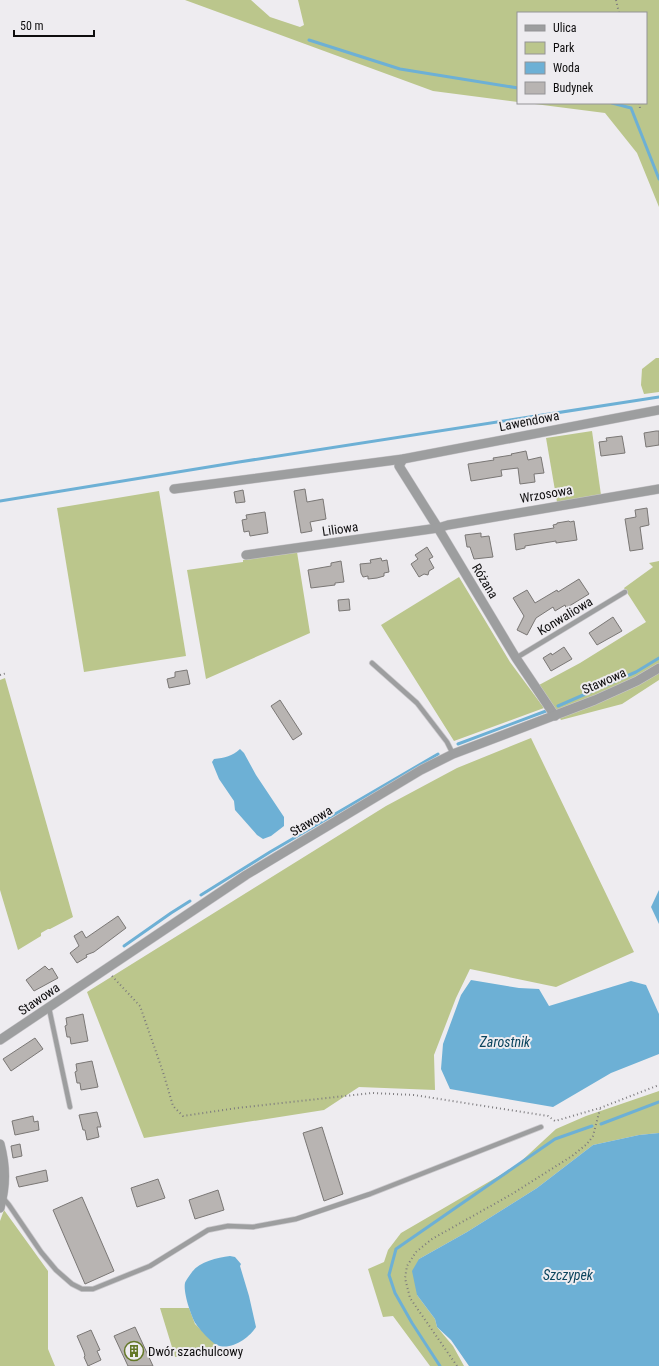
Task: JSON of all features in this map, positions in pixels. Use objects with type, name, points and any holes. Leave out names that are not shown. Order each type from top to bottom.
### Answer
[{"type":"street","name":"Lawendowa","points":[[174,490],[403,459],[659,410]]},
{"type":"street","name":"Różana","points":[[403,459],[399,466],[516,658],[555,716]]},
{"type":"street","name":"Wrzosowa","points":[[438,528],[448,525],[659,489]]},
{"type":"street","name":"Liliowa","points":[[246,555],[438,528]]},
{"type":"street","name":"Stawowa","points":[[0,1040],[246,875],[421,770],[453,754],[595,700],[637,681],[659,668]]},
{"type":"street","points":[[0,1144],[6,1176],[0,1208]]},
{"type":"lane","name":"Konwaliowa","points":[[516,658],[625,592]]},
{"type":"lane","points":[[372,663],[417,703],[447,742],[453,754]]},
{"type":"lane","points":[[49,1008],[70,1107]]},
{"type":"lane","points":[[3,1198],[41,1252],[56,1270],[72,1284],[82,1289],[93,1289],[150,1266],[208,1230],[228,1226],[254,1228],[296,1219],[370,1194],[541,1127]]},
{"type":"path","points":[[616,0],[618,12]]},
{"type":"path","points":[[639,104],[640,108]]},
{"type":"path","points":[[0,675],[7,673]]},
{"type":"path","points":[[106,969],[140,1006],[174,1106],[183,1116],[237,1108],[372,1093],[414,1095],[548,1116],[555,1121],[600,1108],[659,1085]]},
{"type":"path","points":[[457,1366],[410,1298],[405,1278],[407,1266],[416,1252],[432,1239],[512,1194],[572,1156],[587,1144],[593,1136],[600,1108]]},
{"type":"green space","points":[[185,0],[251,0],[270,17],[300,27],[304,25],[298,0],[659,0],[659,207],[637,153],[605,113],[535,104],[647,104],[647,12],[517,12],[517,102],[433,91]]},
{"type":"green space","points":[[656,358],[659,358],[659,392],[644,394],[641,385],[642,369]]},
{"type":"green space","points":[[592,431],[601,495],[557,502],[546,438]]},
{"type":"green space","points":[[159,491],[186,656],[84,672],[57,508]]},
{"type":"green space","points":[[297,552],[310,633],[206,679],[187,570]]},
{"type":"green space","points":[[659,561],[659,680],[622,704],[561,720],[539,685],[580,663],[646,622],[624,588],[653,567],[649,563]]},
{"type":"green space","points":[[459,577],[510,662],[544,708],[454,741],[381,625]]},
{"type":"green space","points":[[5,678],[73,917],[41,933],[41,936],[18,950],[0,890],[0,680]]},
{"type":"green space","points":[[531,738],[634,952],[556,987],[470,969],[456,998],[434,1055],[435,1090],[359,1087],[324,1110],[144,1138],[87,992],[386,806],[457,768]]},
{"type":"green space","points":[[659,1091],[659,1133],[639,1135],[593,1145],[537,1188],[467,1232],[419,1259],[417,1295],[435,1319],[437,1327],[453,1346],[464,1366],[430,1366],[393,1316],[383,1317],[368,1269],[384,1262],[388,1250],[401,1233],[516,1166],[556,1129],[586,1116]]},
{"type":"green space","points":[[4,1210],[48,1271],[48,1349],[55,1366],[0,1366],[0,1221]]},
{"type":"green space","points":[[160,1308],[189,1308],[195,1324],[217,1345],[199,1355],[175,1357]]},
{"type":"water","points":[[240,749],[284,817],[284,826],[271,836],[263,839],[257,835],[235,810],[234,801],[219,779],[212,762],[214,759],[228,756]]},
{"type":"water","points":[[659,890],[659,924],[651,907]]},
{"type":"water","name":"Zarostnik","points":[[471,980],[519,988],[539,989],[549,1006],[631,981],[646,985],[659,1014],[659,1054],[611,1073],[553,1107],[450,1089],[441,1069],[443,1044],[461,995]]},
{"type":"water","name":"Szczypek","points":[[659,1133],[659,1366],[469,1366],[451,1340],[437,1327],[435,1319],[417,1295],[412,1271],[419,1259],[467,1232],[537,1188],[593,1145],[639,1135]]},
{"type":"water","points":[[230,1256],[235,1257],[241,1264],[240,1266],[256,1327],[249,1335],[234,1345],[222,1346],[212,1342],[196,1324],[188,1304],[185,1292],[185,1283],[195,1268],[199,1265],[214,1259]]},
{"type":"building","points":[[659,431],[659,445],[646,447],[644,433]]},
{"type":"building","points":[[622,436],[625,453],[601,456],[599,442],[607,441],[606,438]]},
{"type":"building","points":[[526,451],[528,460],[541,457],[544,473],[534,474],[535,482],[520,484],[518,468],[501,470],[502,476],[471,481],[468,464],[494,460],[493,458]]},
{"type":"building","points":[[305,489],[307,502],[323,499],[326,519],[310,522],[312,531],[301,533],[294,491]]},
{"type":"building","points":[[243,490],[245,502],[236,503],[234,492]]},
{"type":"building","points":[[647,508],[649,525],[640,527],[643,549],[630,551],[625,519],[636,517],[635,510]]},
{"type":"building","points":[[265,512],[268,533],[250,536],[249,531],[244,532],[242,520],[247,519],[246,515]]},
{"type":"building","points":[[574,521],[577,540],[556,543],[556,541],[525,546],[525,548],[516,550],[514,534],[554,528],[553,525],[557,523]]},
{"type":"building","points":[[481,533],[481,537],[489,536],[493,557],[474,559],[470,547],[467,547],[465,535]]},
{"type":"building","points":[[427,547],[433,557],[429,559],[434,568],[429,571],[428,575],[424,574],[419,577],[411,564],[418,559],[415,555]]},
{"type":"building","points":[[381,558],[382,561],[387,560],[389,572],[384,573],[384,576],[377,578],[368,579],[368,576],[363,577],[360,564],[371,563],[370,560]]},
{"type":"building","points":[[341,561],[344,582],[335,583],[335,585],[311,588],[308,570],[331,566],[331,563]]},
{"type":"building","points":[[579,579],[589,594],[566,608],[565,605],[555,611],[553,607],[536,618],[527,635],[517,630],[524,616],[513,598],[527,590],[535,603],[557,590],[558,592]]},
{"type":"building","points":[[349,599],[350,610],[339,611],[338,600]]},
{"type":"building","points":[[613,617],[622,631],[597,645],[589,633]]},
{"type":"building","points":[[564,647],[572,659],[551,671],[543,658],[551,653],[552,655]]},
{"type":"building","points":[[187,670],[190,684],[169,688],[167,679],[175,677],[175,672]]},
{"type":"building","points":[[280,700],[302,734],[293,740],[271,706]]},
{"type":"building","points":[[118,916],[126,928],[94,952],[86,955],[87,957],[77,963],[70,953],[79,946],[74,936],[82,931],[86,938]]},
{"type":"building","points":[[45,966],[49,970],[52,968],[58,978],[34,991],[26,980]]},
{"type":"building","points":[[83,1014],[88,1041],[71,1044],[70,1037],[67,1037],[65,1026],[67,1025],[66,1018]]},
{"type":"building","points":[[35,1038],[43,1049],[11,1071],[3,1059]]},
{"type":"building","points":[[92,1061],[98,1087],[81,1090],[80,1083],[77,1083],[75,1072],[77,1071],[76,1064]]},
{"type":"building","points":[[97,1112],[101,1127],[97,1127],[99,1137],[87,1140],[79,1115]]},
{"type":"building","points":[[33,1116],[34,1122],[38,1121],[39,1130],[15,1135],[12,1121]]},
{"type":"building","points":[[322,1127],[343,1194],[324,1201],[303,1133]]},
{"type":"building","points":[[20,1144],[22,1156],[13,1158],[11,1146]]},
{"type":"building","points":[[46,1170],[48,1181],[19,1187],[16,1177]]},
{"type":"building","points":[[158,1179],[165,1198],[137,1207],[131,1188]]},
{"type":"building","points":[[218,1190],[224,1210],[195,1219],[189,1200]]},
{"type":"building","points":[[82,1197],[114,1271],[85,1284],[53,1210]]},
{"type":"building","name":"Dwór szachulcowy","points":[[135,1327],[153,1366],[128,1366],[114,1336]]},
{"type":"building","points":[[91,1330],[100,1350],[97,1351],[101,1360],[88,1366],[77,1336]]},
{"type":"waterway","points":[[309,40],[400,69],[517,88]]},
{"type":"waterway","points":[[616,104],[631,108],[659,179]]},
{"type":"waterway","points":[[0,501],[239,462],[659,397]]},
{"type":"waterway","points":[[558,706],[636,672],[659,658]]},
{"type":"waterway","points":[[458,744],[546,711]]},
{"type":"waterway","points":[[201,895],[270,852],[438,754]]},
{"type":"waterway","points":[[124,946],[190,901]]},
{"type":"waterway","points":[[601,1124],[659,1102]]},
{"type":"waterway","points":[[440,1366],[412,1323],[395,1293],[389,1275],[396,1249],[555,1139],[592,1126]]},
{"type":"place","name":"Dwór szachulcowy","points":[[134,1351]]}]
